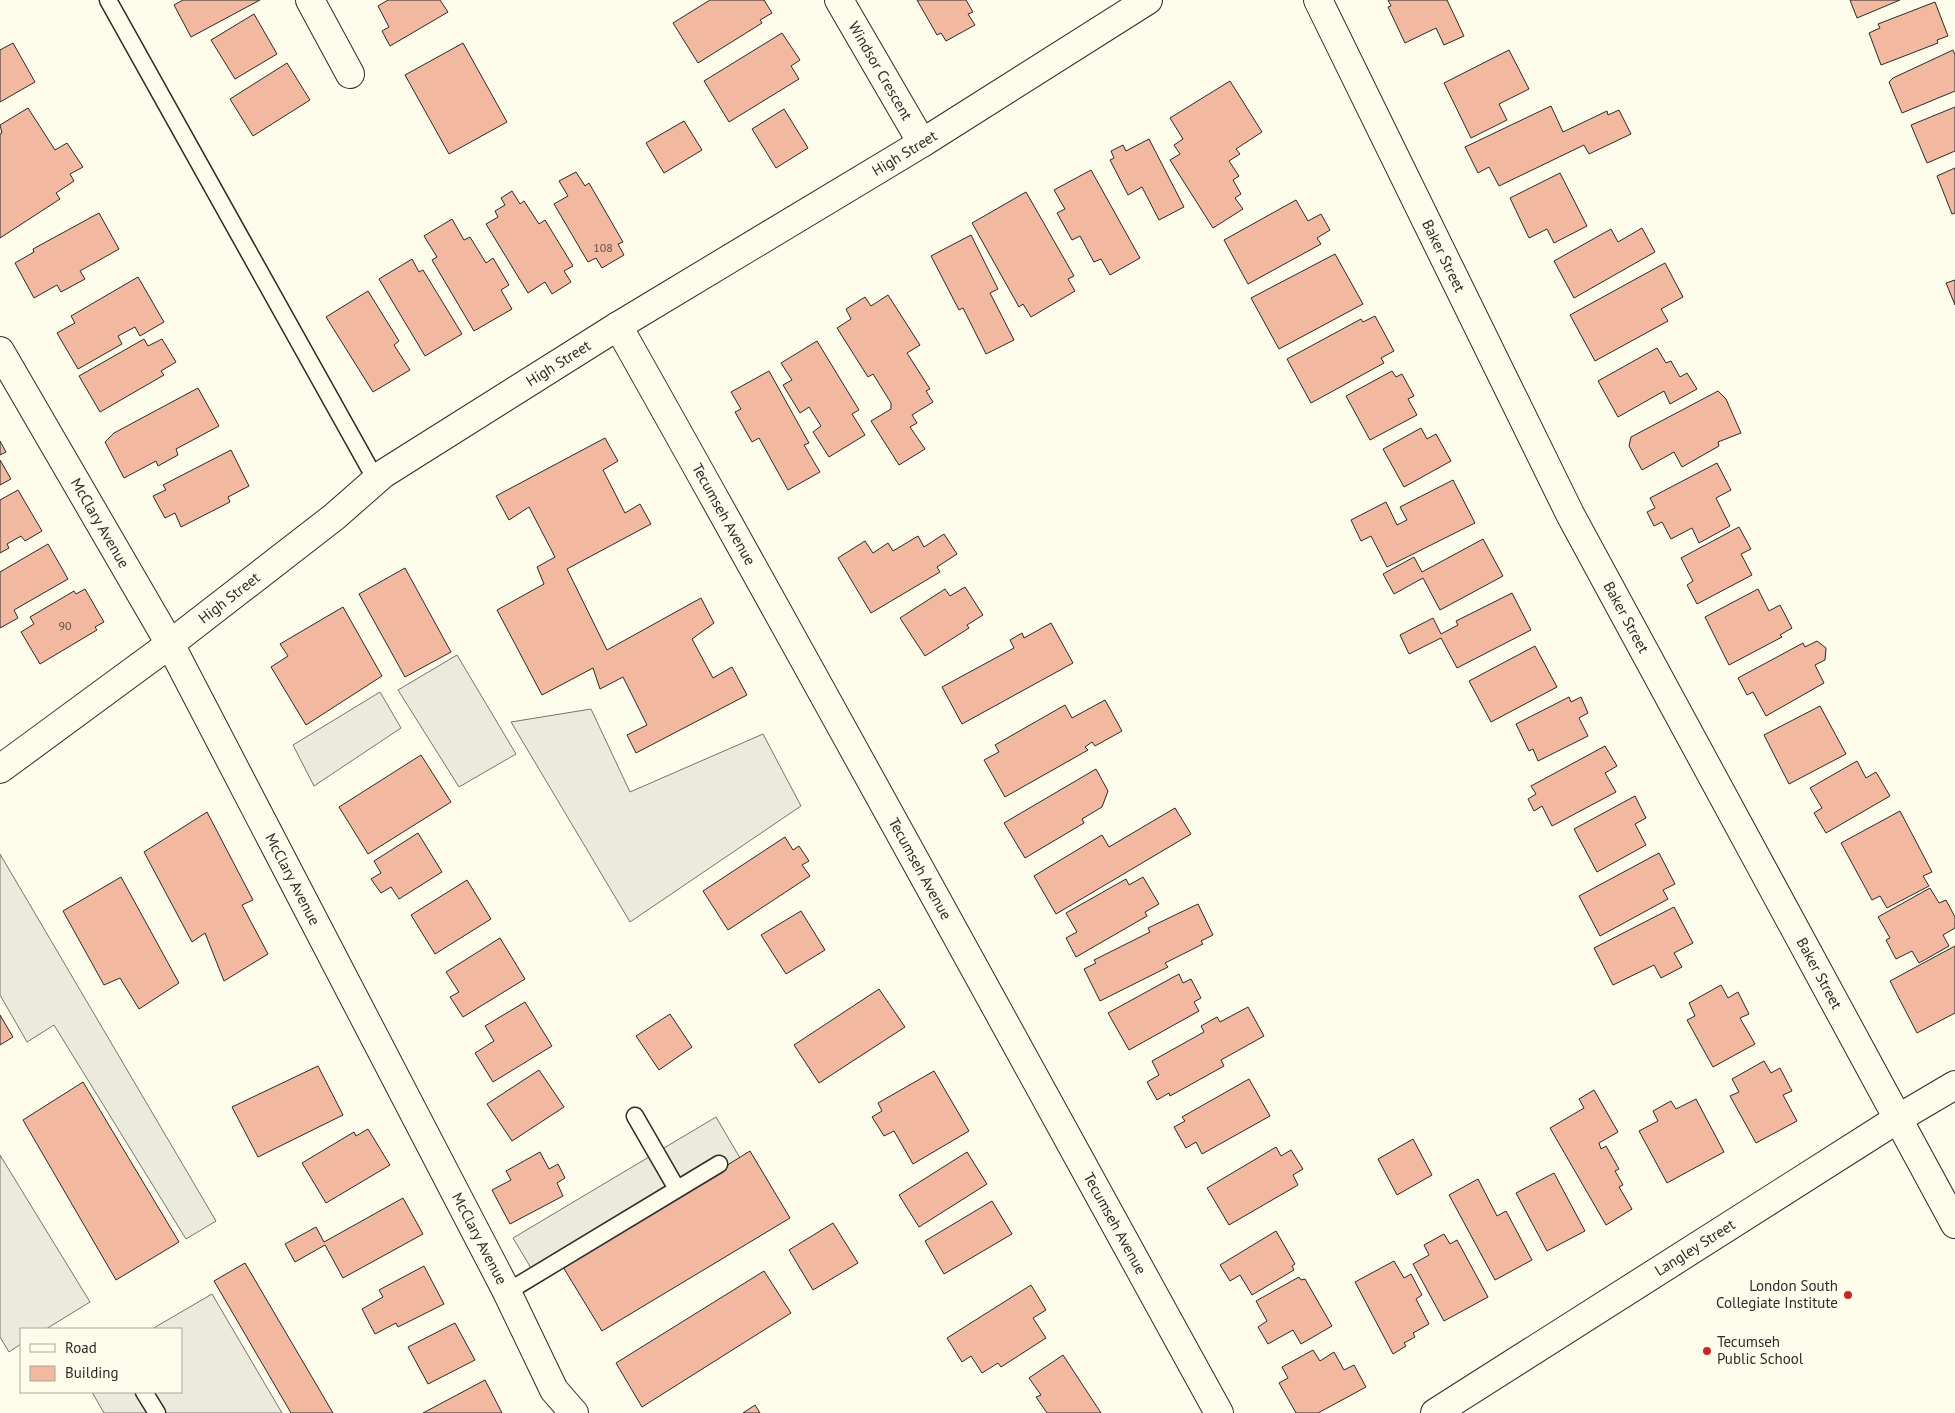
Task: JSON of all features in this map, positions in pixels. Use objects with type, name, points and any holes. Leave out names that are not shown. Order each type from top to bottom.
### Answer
[{"type":"street","points":[[310,0],[350,74]]},
{"type":"street","name":"Windsor Crescent","points":[[839,0],[922,143]]},
{"type":"street","name":"High Street","points":[[0,769],[170,644],[334,517],[376,480],[618,326],[922,143],[1148,0]]},
{"type":"street","name":"Baker Street","points":[[1318,0],[1570,514],[1955,1224]]},
{"type":"street","name":"Tecumseh Avenue","points":[[618,326],[744,549],[1219,1413]]},
{"type":"street","name":"McClary Avenue","points":[[0,350],[170,644],[507,1292],[554,1390],[574,1413]]},
{"type":"street","name":"Langley Street","points":[[1434,1413],[1899,1118],[1955,1085]]},
{"type":"lane","points":[[108,0],[376,480]]},
{"type":"lane","points":[[634,1116],[677,1189]]},
{"type":"lane","points":[[507,1292],[719,1164]]},
{"type":"lane","points":[[145,1393],[157,1413]]},
{"type":"shaded area","points":[[457,655],[516,754],[459,787],[398,690]]},
{"type":"shaded area","points":[[380,692],[401,728],[314,786],[293,745]]},
{"type":"shaded area","points":[[591,709],[630,792],[763,734],[801,806],[630,922],[511,722]]},
{"type":"shaded area","points":[[0,854],[216,1221],[186,1239],[54,1025],[27,1042],[0,995]]},
{"type":"shaded area","points":[[716,1117],[740,1158],[537,1278],[513,1238]]},
{"type":"shaded area","points":[[0,1155],[90,1302],[48,1328],[20,1328],[20,1345],[9,1352],[0,1337]]},
{"type":"shaded area","points":[[212,1294],[282,1413],[104,1413],[93,1393],[182,1393],[182,1328],[154,1328]]},
{"type":"building","points":[[183,0],[260,0],[191,37],[174,5]]},
{"type":"building","points":[[388,0],[440,0],[448,12],[390,46],[382,31],[389,27],[378,6]]},
{"type":"building","points":[[710,0],[764,0],[772,13],[760,20],[762,23],[698,63],[673,23]]},
{"type":"building","points":[[917,0],[966,0],[973,12],[968,14],[975,25],[946,41],[941,33],[937,35]]},
{"type":"building","points":[[1388,0],[1447,0],[1464,36],[1444,45],[1436,28],[1405,43],[1388,7],[1391,6]]},
{"type":"building","points":[[1850,0],[1900,0],[1857,18]]},
{"type":"building","points":[[1935,2],[1948,36],[1937,40],[1938,43],[1881,65],[1869,33],[1880,28],[1878,24]]},
{"type":"building","points":[[254,14],[277,54],[235,79],[211,40]]},
{"type":"building","points":[[782,33],[800,60],[791,66],[799,79],[729,122],[704,81]]},
{"type":"building","points":[[13,43],[35,82],[0,102],[0,50]]},
{"type":"building","points":[[463,43],[507,122],[449,154],[405,75]]},
{"type":"building","points":[[1509,50],[1529,89],[1499,104],[1507,120],[1471,138],[1444,83]]},
{"type":"building","points":[[1953,50],[1955,55],[1955,91],[1902,113],[1889,82],[1893,78]]},
{"type":"building","points":[[287,63],[310,100],[253,136],[230,99]]},
{"type":"building","points":[[1230,81],[1262,132],[1236,149],[1240,154],[1229,161],[1239,176],[1233,180],[1241,194],[1235,198],[1243,209],[1213,228],[1170,160],[1180,154],[1174,145],[1183,139],[1170,118]]},
{"type":"building","points":[[1551,106],[1563,132],[1607,111],[1608,115],[1619,110],[1631,134],[1589,154],[1584,145],[1499,186],[1489,167],[1478,173],[1465,147]]},
{"type":"building","points":[[1955,107],[1955,151],[1927,163],[1911,125]]},
{"type":"building","points":[[28,108],[55,150],[67,143],[83,167],[70,174],[74,181],[56,193],[60,199],[0,238],[0,134],[2,133],[0,125]]},
{"type":"building","points":[[784,109],[808,148],[776,168],[752,129]]},
{"type":"building","points":[[684,121],[702,150],[664,173],[646,143]]},
{"type":"building","points":[[1149,139],[1184,207],[1159,220],[1142,187],[1128,195],[1110,160],[1114,158],[1111,151],[1123,145],[1126,151]]},
{"type":"building","points":[[1955,168],[1955,213],[1952,214],[1937,176]]},
{"type":"building","points":[[1091,170],[1140,258],[1110,275],[1101,259],[1094,262],[1080,236],[1072,240],[1057,213],[1065,209],[1054,190]]},
{"type":"building","points":[[576,172],[585,186],[589,183],[623,242],[618,244],[624,255],[602,268],[596,258],[588,262],[554,204],[568,196],[559,181]]},
{"type":"building","points":[[1560,173],[1587,226],[1554,243],[1547,229],[1529,238],[1510,198]]},
{"type":"building","points":[[512,191],[520,204],[524,201],[539,224],[545,220],[573,266],[564,271],[571,282],[552,294],[545,282],[528,293],[486,224],[498,217],[495,211],[505,205],[501,198]]},
{"type":"building","points":[[1026,192],[1074,276],[1068,279],[1075,291],[1031,317],[1023,304],[1019,307],[972,223]]},
{"type":"building","points":[[1296,200],[1308,221],[1321,214],[1330,230],[1317,238],[1321,244],[1248,284],[1224,240]]},
{"type":"building","points":[[99,213],[119,249],[80,271],[85,279],[61,292],[57,285],[34,298],[15,263],[34,252],[33,249]]},
{"type":"building","points":[[452,219],[464,240],[470,237],[486,263],[493,258],[509,285],[501,290],[512,309],[474,331],[432,260],[437,257],[424,236]]},
{"type":"building","points":[[1642,228],[1655,252],[1574,298],[1554,261],[1611,229],[1618,242]]},
{"type":"building","points":[[971,235],[998,289],[990,293],[1014,340],[986,354],[963,308],[959,310],[931,256]]},
{"type":"building","points":[[1335,254],[1363,304],[1279,349],[1251,298]]},
{"type":"building","points":[[412,259],[419,272],[423,270],[462,334],[425,356],[379,279]]},
{"type":"building","points":[[1665,263],[1683,297],[1661,309],[1668,321],[1595,361],[1570,315]]},
{"type":"building","points":[[138,277],[164,322],[140,336],[135,327],[118,336],[122,344],[78,369],[57,333],[75,323],[71,316]]},
{"type":"building","points":[[1955,280],[1955,305],[1946,283]]},
{"type":"building","points":[[368,291],[399,341],[394,345],[410,370],[373,392],[326,317]]},
{"type":"building","points":[[888,295],[920,345],[907,353],[930,389],[926,391],[933,402],[912,415],[917,423],[910,427],[925,449],[899,465],[871,421],[891,409],[891,403],[873,374],[868,377],[837,328],[851,319],[846,309],[865,297],[871,306]]},
{"type":"building","points":[[1375,316],[1394,351],[1381,358],[1384,363],[1311,403],[1287,359],[1361,319],[1363,322]]},
{"type":"building","points":[[144,339],[148,346],[162,339],[176,362],[161,371],[164,375],[100,412],[79,376]]},
{"type":"building","points":[[817,341],[859,410],[852,414],[865,435],[829,457],[813,432],[821,426],[809,407],[800,413],[783,385],[792,380],[781,363]]},
{"type":"building","points":[[1657,348],[1666,363],[1671,361],[1680,377],[1687,373],[1697,389],[1670,404],[1664,391],[1618,417],[1598,381]]},
{"type":"building","points":[[769,371],[809,443],[804,445],[820,472],[788,490],[759,438],[752,442],[735,412],[741,409],[731,392]]},
{"type":"building","points":[[1392,371],[1396,377],[1402,374],[1414,396],[1408,399],[1417,415],[1370,440],[1346,396]]},
{"type":"building","points":[[198,388],[219,426],[176,449],[178,455],[158,466],[156,461],[124,478],[105,442],[114,433]]},
{"type":"building","points":[[1718,391],[1726,399],[1741,433],[1718,442],[1719,446],[1682,467],[1674,452],[1642,470],[1629,446],[1631,437]]},
{"type":"building","points":[[1421,428],[1427,439],[1436,434],[1451,461],[1404,487],[1383,449]]},
{"type":"building","points":[[605,438],[618,461],[603,470],[625,513],[640,504],[651,524],[567,569],[607,650],[701,598],[714,623],[692,639],[713,678],[732,667],[747,695],[636,753],[627,735],[647,725],[623,677],[600,689],[593,668],[542,695],[497,610],[544,584],[537,567],[555,557],[529,507],[509,520],[496,496]]},
{"type":"building","points":[[0,441],[6,452],[0,455]]},
{"type":"building","points":[[231,450],[249,486],[228,497],[230,502],[181,527],[175,513],[165,518],[153,496],[166,490],[163,485]]},
{"type":"building","points":[[0,460],[11,479],[0,485]]},
{"type":"building","points":[[1717,463],[1731,490],[1716,498],[1730,526],[1699,543],[1692,528],[1671,539],[1662,522],[1654,526],[1647,512],[1655,508],[1650,498]]},
{"type":"building","points":[[1453,480],[1475,523],[1387,567],[1371,536],[1361,541],[1351,520],[1386,502],[1397,525],[1407,520],[1400,507]]},
{"type":"building","points":[[18,490],[42,531],[25,541],[21,536],[7,544],[9,548],[0,553],[0,500]]},
{"type":"building","points":[[1739,527],[1751,549],[1741,554],[1752,575],[1697,604],[1687,585],[1693,581],[1681,558]]},
{"type":"building","points":[[944,534],[957,554],[937,567],[940,572],[871,613],[838,558],[865,541],[873,553],[888,543],[893,551],[918,536],[924,547]]},
{"type":"building","points":[[1483,539],[1503,576],[1440,610],[1423,578],[1394,594],[1383,574],[1414,557],[1422,572]]},
{"type":"building","points":[[48,544],[68,579],[14,610],[18,618],[0,628],[0,572]]},
{"type":"building","points":[[405,568],[451,652],[405,677],[359,594]]},
{"type":"building","points":[[965,587],[983,615],[967,625],[969,628],[925,656],[900,618],[945,589],[950,596]]},
{"type":"building","points":[[85,589],[104,622],[95,627],[97,630],[40,664],[21,632],[34,624],[30,617],[74,591],[76,594]]},
{"type":"building","points":[[1758,589],[1769,611],[1780,605],[1792,628],[1780,635],[1782,637],[1729,665],[1705,617]]},
{"type":"building","points":[[1512,593],[1531,630],[1457,668],[1441,638],[1409,654],[1400,635],[1433,618],[1441,634],[1458,625],[1456,621]]},
{"type":"building","points":[[343,607],[382,676],[306,725],[271,667],[288,656],[280,644]]},
{"type":"building","points":[[1051,623],[1073,663],[962,724],[942,687],[1014,648],[1010,640],[1022,633],[1024,638]]},
{"type":"building","points":[[1817,641],[1826,648],[1825,660],[1815,665],[1824,683],[1766,716],[1753,692],[1747,695],[1738,678],[1803,643],[1805,647]]},
{"type":"building","points":[[1535,646],[1557,687],[1491,722],[1469,681]]},
{"type":"building","points":[[1569,697],[1571,702],[1581,697],[1588,713],[1579,718],[1588,736],[1538,761],[1533,749],[1529,751],[1516,724]]},
{"type":"building","points":[[1105,700],[1122,731],[1095,746],[1092,742],[1085,747],[1088,750],[1005,797],[984,760],[999,752],[995,745],[1065,705],[1072,718]]},
{"type":"building","points":[[1820,706],[1846,754],[1789,784],[1764,735]]},
{"type":"building","points":[[1605,746],[1617,766],[1605,773],[1616,792],[1552,826],[1542,806],[1534,811],[1528,799],[1536,794],[1531,786]]},
{"type":"building","points":[[421,755],[451,802],[368,854],[339,807]]},
{"type":"building","points":[[1857,761],[1866,778],[1876,772],[1890,796],[1826,833],[1814,813],[1822,808],[1810,788]]},
{"type":"building","points":[[1096,769],[1108,791],[1102,807],[1082,819],[1084,823],[1025,858],[1004,823]]},
{"type":"building","points":[[1635,796],[1646,818],[1635,824],[1646,845],[1597,872],[1574,829]]},
{"type":"building","points":[[1175,808],[1191,834],[1056,914],[1034,876],[1102,835],[1109,847]]},
{"type":"building","points":[[1900,811],[1932,872],[1923,876],[1929,886],[1887,908],[1880,896],[1872,900],[1841,843]]},
{"type":"building","points":[[207,812],[253,900],[242,905],[268,954],[224,981],[205,933],[192,942],[144,852]]},
{"type":"building","points":[[418,833],[442,872],[399,899],[391,887],[381,893],[371,879],[381,873],[374,861]]},
{"type":"building","points":[[785,837],[793,850],[799,846],[809,861],[802,865],[810,876],[728,930],[703,891]]},
{"type":"building","points":[[1659,853],[1675,884],[1663,890],[1668,899],[1600,936],[1579,896]]},
{"type":"building","points":[[121,877],[179,983],[139,1009],[120,978],[104,985],[63,911]]},
{"type":"building","points":[[1143,877],[1159,904],[1145,912],[1147,916],[1076,957],[1066,938],[1077,932],[1066,913],[1126,879],[1129,885]]},
{"type":"building","points":[[467,880],[491,919],[435,954],[411,915]]},
{"type":"building","points":[[1930,888],[1939,903],[1946,900],[1955,917],[1955,928],[1943,935],[1949,946],[1919,963],[1912,951],[1896,959],[1886,940],[1890,938],[1878,917]]},
{"type":"building","points":[[1198,904],[1213,935],[1201,941],[1203,944],[1165,963],[1168,967],[1100,1001],[1084,969],[1096,963],[1094,960],[1150,932],[1148,928]]},
{"type":"building","points":[[1674,907],[1693,943],[1674,953],[1682,967],[1661,978],[1654,965],[1613,985],[1594,948]]},
{"type":"building","points":[[801,911],[825,950],[786,974],[761,935]]},
{"type":"building","points":[[500,938],[525,979],[463,1017],[450,997],[459,992],[446,972]]},
{"type":"building","points":[[1955,946],[1955,1013],[1917,1033],[1890,981]]},
{"type":"building","points":[[1179,974],[1183,983],[1191,979],[1201,998],[1194,1002],[1199,1011],[1129,1050],[1108,1013]]},
{"type":"building","points":[[1721,985],[1728,998],[1738,992],[1749,1014],[1740,1018],[1755,1044],[1713,1067],[1687,1020],[1695,1016],[1689,1003]]},
{"type":"building","points":[[879,989],[905,1027],[819,1083],[794,1045]]},
{"type":"building","points":[[525,1002],[552,1046],[493,1082],[475,1053],[494,1041],[485,1026]]},
{"type":"building","points":[[1248,1007],[1264,1036],[1221,1060],[1224,1066],[1170,1096],[1169,1093],[1157,1100],[1147,1082],[1159,1075],[1152,1061],[1204,1032],[1201,1026],[1217,1017],[1220,1022]]},
{"type":"building","points":[[670,1014],[692,1047],[659,1070],[636,1036]]},
{"type":"building","points":[[0,1015],[13,1037],[0,1045]]},
{"type":"building","points":[[1764,1061],[1771,1073],[1780,1068],[1792,1091],[1783,1095],[1797,1121],[1756,1143],[1730,1096],[1739,1092],[1732,1079]]},
{"type":"building","points":[[318,1066],[343,1115],[258,1157],[232,1107]]},
{"type":"building","points":[[539,1070],[564,1107],[512,1141],[487,1104]]},
{"type":"building","points":[[934,1071],[969,1131],[913,1164],[894,1131],[884,1136],[872,1117],[882,1111],[878,1103]]},
{"type":"building","points":[[1249,1079],[1270,1116],[1202,1154],[1196,1142],[1186,1148],[1174,1127],[1185,1121],[1182,1117]]},
{"type":"building","points":[[83,1082],[179,1242],[116,1280],[23,1120]]},
{"type":"building","points":[[1594,1090],[1618,1132],[1599,1143],[1601,1149],[1606,1146],[1619,1169],[1615,1171],[1623,1185],[1619,1187],[1632,1209],[1606,1225],[1550,1128],[1584,1108],[1579,1099]]},
{"type":"building","points":[[1696,1099],[1724,1152],[1667,1183],[1639,1131],[1658,1121],[1653,1111],[1671,1101],[1676,1109]]},
{"type":"building","points":[[368,1129],[390,1165],[326,1203],[302,1163],[354,1132],[356,1136]]},
{"type":"building","points":[[1413,1139],[1432,1175],[1397,1195],[1378,1159]]},
{"type":"building","points":[[1276,1147],[1281,1156],[1291,1150],[1303,1169],[1293,1175],[1298,1185],[1229,1225],[1207,1188]]},
{"type":"building","points":[[750,1151],[790,1218],[602,1331],[563,1267]]},
{"type":"building","points":[[540,1152],[549,1169],[558,1164],[565,1178],[557,1183],[563,1196],[510,1224],[492,1190],[511,1180],[506,1171]]},
{"type":"building","points":[[967,1152],[987,1184],[919,1227],[899,1195]]},
{"type":"building","points":[[1554,1173],[1585,1231],[1547,1251],[1516,1193]]},
{"type":"building","points":[[1478,1179],[1497,1216],[1506,1211],[1532,1260],[1495,1280],[1449,1195]]},
{"type":"building","points":[[403,1198],[423,1234],[343,1278],[325,1245],[295,1262],[285,1244],[316,1227],[324,1242]]},
{"type":"building","points":[[992,1201],[1012,1234],[944,1274],[925,1241]]},
{"type":"building","points":[[833,1223],[858,1263],[813,1290],[789,1250]]},
{"type":"building","points":[[1276,1231],[1295,1264],[1292,1266],[1294,1270],[1252,1295],[1240,1275],[1230,1281],[1220,1265]]},
{"type":"building","points":[[1444,1234],[1450,1244],[1457,1240],[1488,1297],[1444,1321],[1413,1264],[1429,1255],[1424,1245]]},
{"type":"building","points":[[1394,1261],[1404,1278],[1411,1274],[1422,1295],[1416,1299],[1429,1324],[1413,1333],[1415,1337],[1404,1343],[1406,1346],[1393,1354],[1355,1282]]},
{"type":"building","points":[[245,1263],[333,1413],[291,1413],[214,1281]]},
{"type":"building","points":[[424,1266],[444,1304],[398,1327],[396,1323],[375,1334],[362,1309],[383,1297],[379,1290]]},
{"type":"building","points":[[764,1271],[791,1313],[642,1407],[616,1363]]},
{"type":"building","points":[[1299,1277],[1301,1280],[1305,1279],[1332,1326],[1301,1344],[1293,1330],[1268,1344],[1258,1327],[1267,1321],[1256,1301]]},
{"type":"building","points":[[1031,1285],[1046,1310],[1033,1318],[1046,1338],[1001,1367],[998,1363],[982,1373],[971,1356],[962,1362],[947,1338]]},
{"type":"building","points":[[455,1323],[475,1360],[428,1384],[408,1347]]},
{"type":"building","points":[[1313,1350],[1320,1361],[1334,1352],[1344,1370],[1354,1365],[1366,1387],[1318,1413],[1296,1413],[1279,1383],[1288,1378],[1282,1367]]},
{"type":"building","points":[[1063,1355],[1101,1413],[1047,1413],[1036,1397],[1041,1395],[1029,1378]]},
{"type":"building","points":[[485,1380],[502,1413],[423,1413]]},
{"type":"building","points":[[755,1405],[760,1413],[743,1413]]},
{"type":"place","name":"London South Collegiate Institute","points":[[1848,1295]]},
{"type":"place","name":"Tecumseh Public School","points":[[1707,1351]]}]
